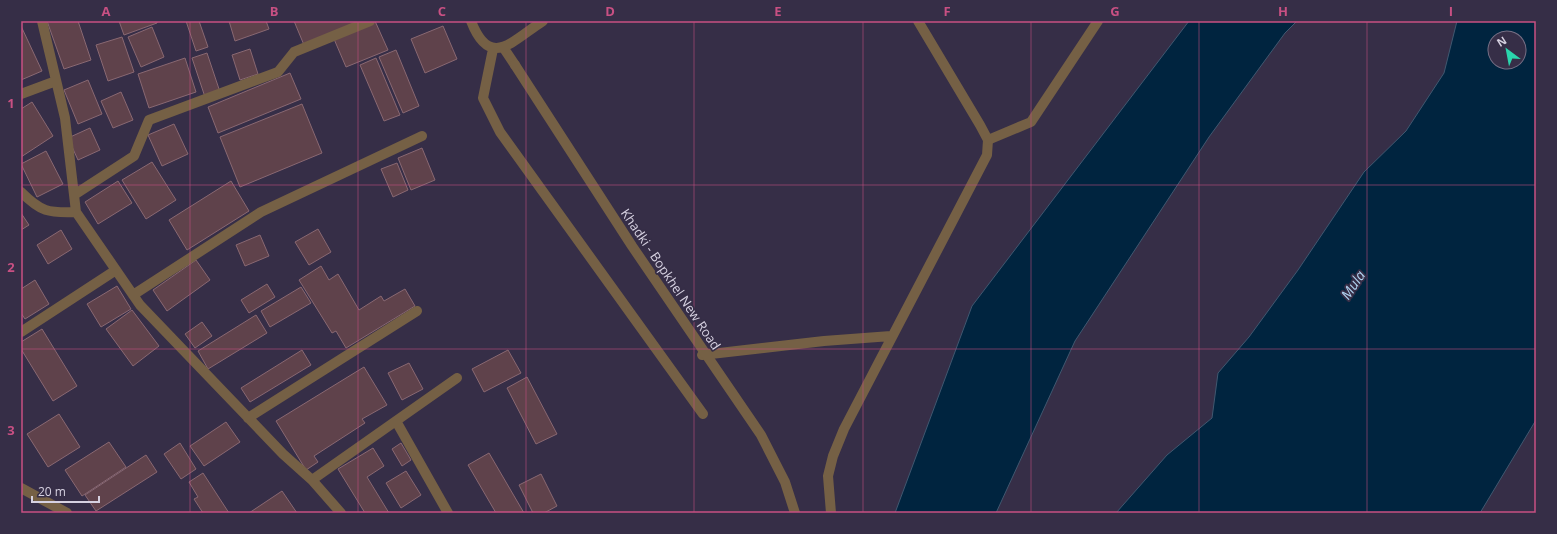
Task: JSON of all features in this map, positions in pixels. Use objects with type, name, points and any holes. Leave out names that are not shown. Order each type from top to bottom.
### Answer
[{"type":"street","points":[[42,21],[65,118],[76,212],[140,305],[248,418],[312,480],[339,510],[327,513]]},
{"type":"street","points":[[74,196],[134,156],[149,120],[278,72],[294,52],[370,21]]},
{"type":"street","name":"Khadki - Bopkhel New Road","points":[[471,21],[483,44],[498,48],[515,66],[632,246],[761,435],[785,482],[795,513]]},
{"type":"street","points":[[542,21],[498,48],[482,98],[500,132],[704,414]]},
{"type":"street","points":[[831,513],[828,476],[833,456],[844,429],[891,336],[987,155],[988,140],[918,21]]},
{"type":"street","points":[[988,140],[1031,122],[1098,21]]},
{"type":"street","points":[[21,94],[56,81]]},
{"type":"street","points":[[133,296],[260,212],[422,136]]},
{"type":"street","points":[[21,192],[34,205],[44,211],[76,212]]},
{"type":"street","points":[[21,332],[116,270]]},
{"type":"street","points":[[248,418],[417,311]]},
{"type":"street","points":[[702,355],[824,341],[891,336]]},
{"type":"street","points":[[312,480],[457,378]]},
{"type":"street","points":[[396,421],[448,513]]},
{"type":"street","points":[[21,488],[68,513]]},
{"type":"water","points":[[1189,21],[1297,21],[1285,33],[1209,137],[1075,341],[996,513],[895,513],[972,306]]},
{"type":"water","name":"Mula","points":[[1457,21],[1536,21],[1536,420],[1480,513],[1116,513],[1167,455],[1212,418],[1218,373],[1249,337],[1298,270],[1364,172],[1406,131],[1444,73]]},
{"type":"building","points":[[47,21],[78,21],[91,60],[64,69]]},
{"type":"building","points":[[119,21],[157,21],[157,23],[124,35]]},
{"type":"building","points":[[186,21],[199,21],[208,47],[196,51]]},
{"type":"building","points":[[229,21],[266,21],[269,29],[235,41]]},
{"type":"building","points":[[294,21],[361,21],[304,45]]},
{"type":"building","points":[[375,21],[388,50],[346,67],[334,39]]},
{"type":"building","points":[[21,26],[42,71],[21,80]]},
{"type":"building","points":[[443,26],[457,59],[425,73],[411,39]]},
{"type":"building","points":[[152,27],[164,57],[141,67],[128,37]]},
{"type":"building","points":[[122,37],[134,72],[108,81],[96,45]]},
{"type":"building","points":[[250,49],[258,74],[240,80],[232,55]]},
{"type":"building","points":[[396,50],[419,106],[403,113],[379,57]]},
{"type":"building","points":[[207,53],[220,92],[205,97],[192,58]]},
{"type":"building","points":[[185,58],[196,92],[149,108],[138,74]]},
{"type":"building","points":[[376,58],[400,115],[384,121],[360,65]]},
{"type":"building","points":[[290,73],[301,99],[218,133],[208,107]]},
{"type":"building","points":[[88,80],[102,114],[78,124],[64,90]]},
{"type":"building","points":[[121,92],[133,120],[113,128],[101,101]]},
{"type":"building","points":[[32,102],[53,136],[21,157],[21,109]]},
{"type":"building","points":[[302,104],[322,153],[240,187],[220,137]]},
{"type":"building","points":[[174,124],[188,154],[162,166],[148,135]]},
{"type":"building","points":[[90,128],[100,150],[78,160],[68,138]]},
{"type":"building","points":[[422,148],[435,180],[411,190],[398,158]]},
{"type":"building","points":[[46,151],[63,184],[37,197],[21,164]]},
{"type":"building","points":[[152,162],[176,200],[146,219],[122,180]]},
{"type":"building","points":[[397,163],[408,190],[393,197],[381,169]]},
{"type":"building","points":[[118,181],[132,203],[98,224],[85,202]]},
{"type":"building","points":[[231,181],[249,211],[187,250],[169,220]]},
{"type":"building","points":[[21,213],[29,225],[21,230]]},
{"type":"building","points":[[318,229],[331,252],[309,265],[295,242]]},
{"type":"building","points":[[61,230],[72,249],[48,264],[37,245]]},
{"type":"building","points":[[260,235],[269,256],[245,266],[236,245]]},
{"type":"building","points":[[196,260],[210,280],[167,311],[153,290]]},
{"type":"building","points":[[321,266],[329,280],[338,274],[359,310],[381,296],[384,301],[405,289],[415,306],[346,348],[336,331],[332,333],[299,280]]},
{"type":"building","points":[[35,280],[49,304],[25,319],[21,313],[21,289]]},
{"type":"building","points":[[267,284],[275,297],[249,313],[241,300]]},
{"type":"building","points":[[117,286],[131,309],[101,327],[87,304]]},
{"type":"building","points":[[301,287],[311,303],[270,327],[261,311]]},
{"type":"building","points":[[132,310],[159,346],[133,366],[106,329]]},
{"type":"building","points":[[256,315],[267,333],[208,369],[198,351]]},
{"type":"building","points":[[202,322],[212,336],[195,348],[185,334]]},
{"type":"building","points":[[42,329],[77,386],[53,401],[21,349],[21,342]]},
{"type":"building","points":[[302,350],[311,365],[250,402],[241,388]]},
{"type":"building","points":[[508,350],[521,373],[484,392],[472,369]]},
{"type":"building","points":[[409,363],[423,389],[402,400],[388,373]]},
{"type":"building","points":[[364,367],[387,405],[362,419],[365,423],[314,456],[318,462],[306,470],[276,421]]},
{"type":"building","points":[[527,377],[557,434],[536,444],[507,388]]},
{"type":"building","points":[[59,414],[80,447],[48,467],[27,434]]},
{"type":"building","points":[[226,422],[240,442],[204,466],[190,446]]},
{"type":"building","points":[[109,442],[126,467],[82,496],[65,470]]},
{"type":"building","points":[[180,443],[196,469],[181,479],[164,454]]},
{"type":"building","points":[[401,443],[411,460],[402,466],[392,449]]},
{"type":"building","points":[[373,448],[384,466],[367,477],[389,513],[365,513],[338,469]]},
{"type":"building","points":[[489,453],[524,513],[496,513],[468,465]]},
{"type":"building","points":[[146,455],[157,472],[96,511],[85,495]]},
{"type":"building","points":[[406,471],[421,495],[401,508],[386,483]]},
{"type":"building","points":[[203,473],[229,513],[203,513],[194,499],[198,497],[189,482]]},
{"type":"building","points":[[541,474],[557,506],[544,513],[533,513],[519,485]]},
{"type":"building","points":[[282,491],[297,513],[249,513]]}]
